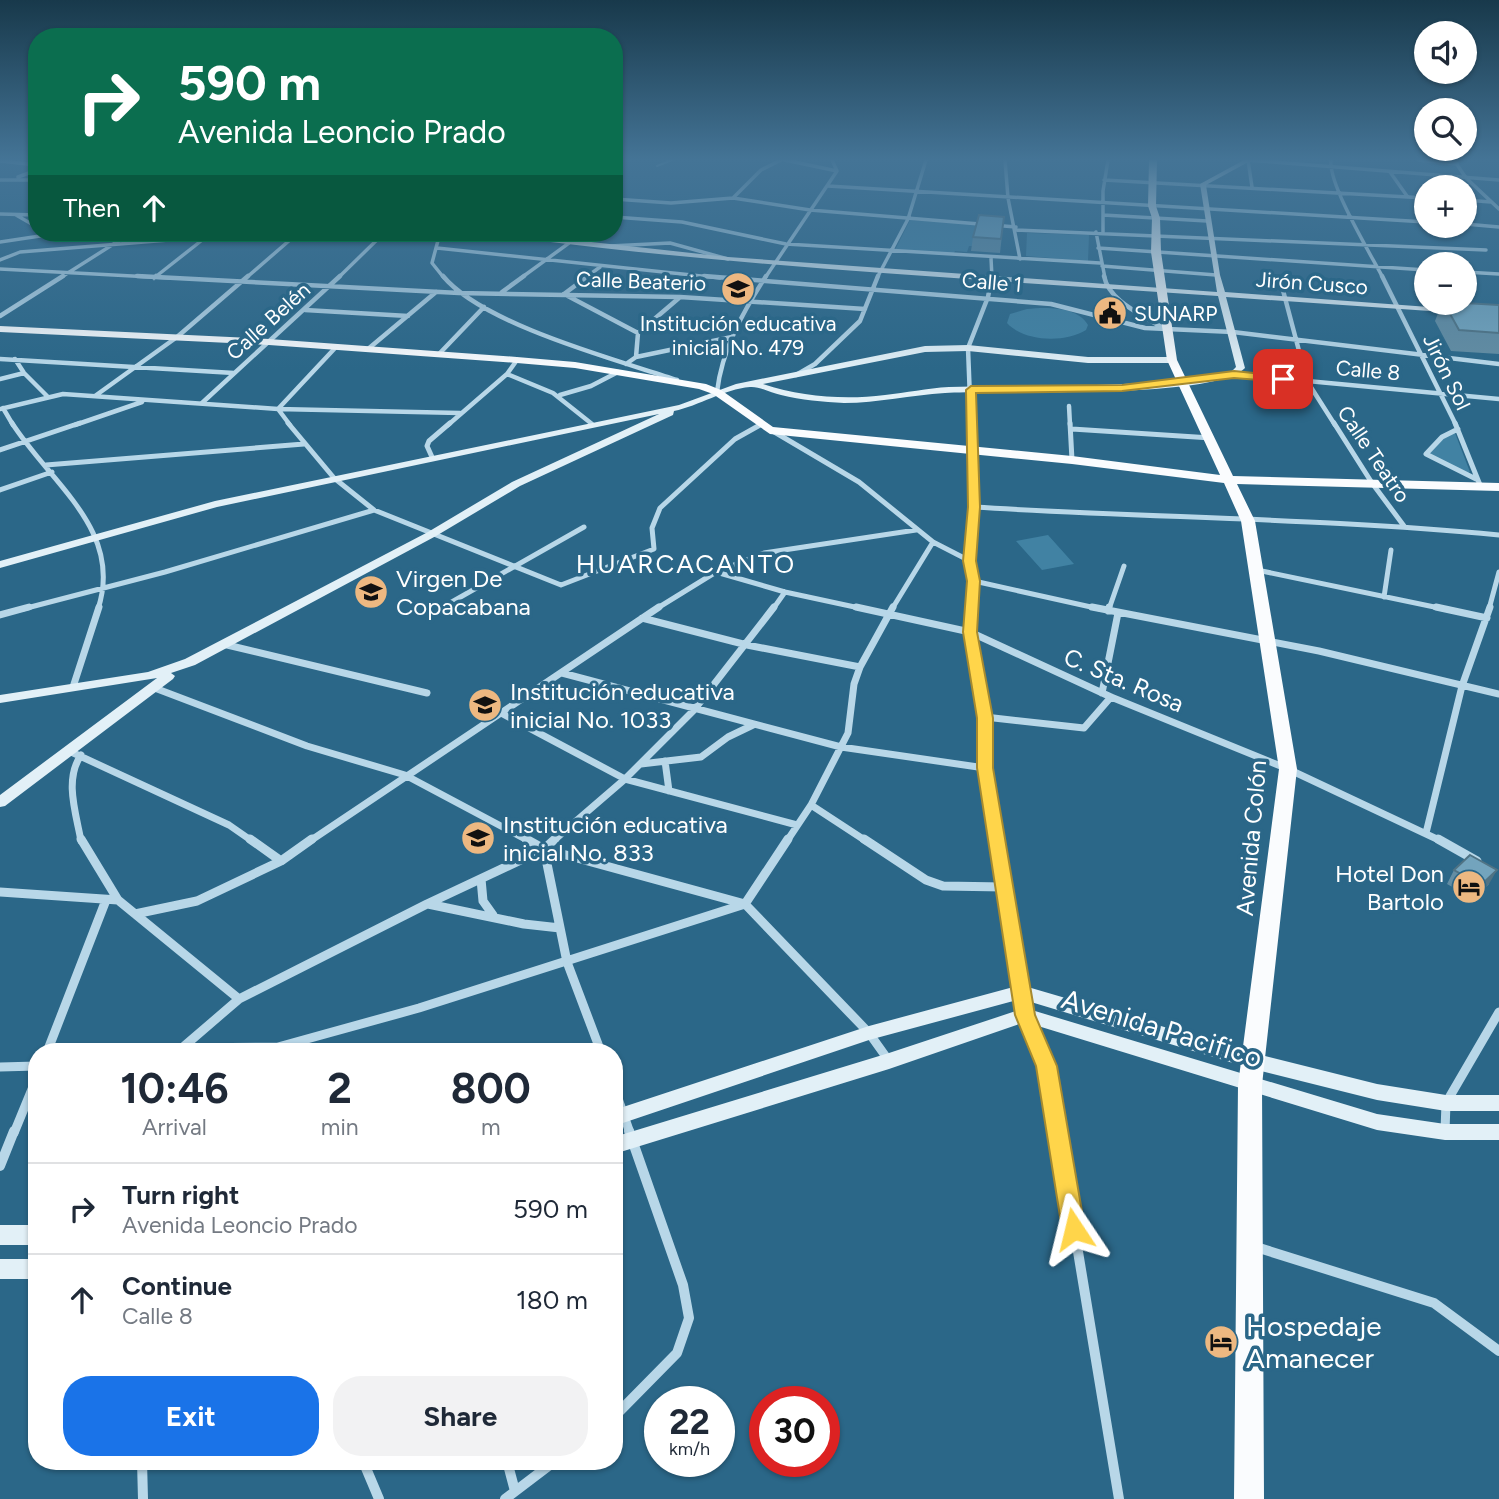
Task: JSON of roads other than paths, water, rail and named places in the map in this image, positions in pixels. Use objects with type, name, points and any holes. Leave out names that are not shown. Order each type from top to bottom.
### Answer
[{"type":"main road","name":"Avenida Colón","points":[[1156,230],[1156,252],[1172,360],[1231,480],[1248,521],[1288,769],[1250,1085],[1255,1497]]},
{"type":"main road","points":[[753,383],[785,393],[874,399],[934,390],[1099,389],[1183,382],[1234,374],[1241,368],[1216,275],[1210,230]]},
{"type":"main road","name":"Jirón Cusco","points":[[562,242],[728,259],[1414,308]]},
{"type":"main road","points":[[0,329],[269,342],[622,368],[718,392],[765,427],[1231,480],[1478,482],[1499,487]]},
{"type":"main road","points":[[0,802],[75,753],[151,687],[190,662],[432,534],[516,484],[718,392],[925,349],[968,348],[1088,360],[1172,360]]},
{"type":"main road","points":[[0,565],[215,505],[432,457],[681,407]]},
{"type":"main road","points":[[0,699],[150,676],[190,662]]},
{"type":"main road","points":[[623,1116],[869,1033],[1021,992]]},
{"type":"main road","name":"Avenida Pacifico","points":[[1021,992],[1253,1062],[1377,1092],[1447,1103],[1499,1103]]},
{"type":"main road","name":"Avenida Pacifico","points":[[623,1143],[889,1061],[1025,1015],[1377,1122],[1445,1132],[1499,1132]]},
{"type":"main road","points":[[0,1235],[28,1235]]},
{"type":"main road","points":[[0,1269],[28,1269]]},
{"type":"street","points":[[720,230],[786,244],[1216,275]]},
{"type":"street","points":[[718,392],[717,383],[732,337],[796,230]]},
{"type":"street","points":[[794,376],[815,364],[853,329],[902,230]]},
{"type":"street","points":[[1016,230],[1020,259]]},
{"type":"street","points":[[1055,230],[1486,250]]},
{"type":"street","name":"Jirón Sol","points":[[1357,230],[1422,354],[1458,429],[1478,482]]},
{"type":"street","points":[[1096,232],[1106,286],[1136,312],[1167,330]]},
{"type":"street","points":[[0,242],[28,237]]},
{"type":"street","points":[[0,260],[19,252],[127,242]]},
{"type":"street","points":[[154,278],[199,242]]},
{"type":"street","points":[[95,396],[133,366],[177,337],[288,242]]},
{"type":"street","name":"Calle Belén","points":[[202,403],[305,310],[375,242]]},
{"type":"street","points":[[438,242],[432,263],[437,274],[459,293],[484,307],[622,368]]},
{"type":"street","points":[[0,316],[114,243]]},
{"type":"street","points":[[502,292],[548,261],[569,243]]},
{"type":"street","name":"Calle 1","points":[[437,248],[764,282],[988,297],[1051,304],[1126,324],[1167,330],[1233,332],[1499,363]]},
{"type":"street","points":[[1098,248],[1414,269]]},
{"type":"street","points":[[992,258],[988,297],[968,348],[974,507],[970,561],[974,581],[970,632],[985,718],[985,768],[1021,992],[1025,1015],[1046,1066],[1119,1499]]},
{"type":"street","points":[[600,266],[564,295],[638,333]]},
{"type":"street","name":"Calle Beaterio","points":[[0,270],[459,293],[680,298],[864,309]]},
{"type":"street","points":[[1477,273],[1499,274]]},
{"type":"street","name":"Calle Teatro","points":[[1280,279],[1307,381],[1372,483],[1404,526]]},
{"type":"street","points":[[369,349],[437,292]]},
{"type":"street","points":[[636,357],[638,333],[680,298]]},
{"type":"street","points":[[439,354],[484,307]]},
{"type":"street","points":[[305,310],[408,316]]},
{"type":"street","points":[[560,395],[591,386],[636,357],[732,337]]},
{"type":"street","points":[[278,409],[336,347]]},
{"type":"street","points":[[0,359],[234,373]]},
{"type":"street","points":[[15,359],[24,373],[48,397]]},
{"type":"street","points":[[432,457],[427,446],[429,441],[507,374],[517,360]]},
{"type":"street","points":[[0,379],[24,373]]},
{"type":"street","points":[[507,374],[538,383],[560,395],[592,424]]},
{"type":"street","name":"Calle 8","points":[[1234,374],[1499,399]]},
{"type":"street","points":[[73,687],[106,586],[98,537],[52,472],[25,443],[1,409],[63,394],[278,409],[460,414]]},
{"type":"street","points":[[0,450],[146,401]]},
{"type":"street","points":[[1069,406],[1072,460]]},
{"type":"street","points":[[278,409],[334,478],[374,510],[561,585],[654,549],[652,528],[660,508],[735,439],[765,427],[859,482],[916,530],[970,561]]},
{"type":"street","points":[[1072,429],[1210,438]]},
{"type":"street","points":[[1458,429],[1442,438],[1426,454],[1478,482]]},
{"type":"street","points":[[46,465],[304,444]]},
{"type":"street","points":[[0,490],[52,472]]},
{"type":"street","points":[[974,507],[1404,526],[1499,535]]},
{"type":"street","points":[[0,615],[165,572],[374,510]]},
{"type":"street","points":[[450,603],[584,527]]},
{"type":"street","points":[[135,914],[197,901],[281,861],[405,775],[716,572],[764,553],[916,530]]},
{"type":"street","points":[[299,1043],[567,962],[745,904],[811,805],[848,733],[854,684],[860,667],[933,542]]},
{"type":"street","points":[[1384,597],[1391,550]]},
{"type":"street","points":[[1108,611],[1124,566]]},
{"type":"street","points":[[1256,570],[1487,618]]},
{"type":"street","name":"C. Sta. Rosa","points":[[716,572],[785,592],[970,632],[1111,698],[1288,769],[1426,833],[1487,866]]},
{"type":"street","points":[[1426,833],[1462,686],[1487,618],[1499,572]]},
{"type":"street","points":[[974,581],[1108,611],[1319,651],[1499,694]]},
{"type":"street","points":[[187,1043],[239,999],[427,904],[544,849],[625,779],[694,710],[747,645],[785,592]]},
{"type":"street","points":[[1102,693],[1118,613]]},
{"type":"street","points":[[642,618],[747,645],[860,667]]},
{"type":"street","points":[[222,644],[426,693]]},
{"type":"street","points":[[562,673],[841,747],[985,768]]},
{"type":"street","points":[[151,687],[307,746],[405,775],[544,849],[745,904],[869,1033],[889,1061]]},
{"type":"street","points":[[985,718],[1084,728],[1111,698]]},
{"type":"street","points":[[501,713],[625,779],[797,825]]},
{"type":"street","points":[[640,764],[701,757],[715,750],[728,737],[753,725]]},
{"type":"street","points":[[239,999],[118,900],[81,842],[72,790],[75,753],[229,825],[281,861]]},
{"type":"street","points":[[665,761],[670,791]]},
{"type":"street","points":[[811,805],[926,880],[943,886],[1004,887]]},
{"type":"street","points":[[544,849],[567,962],[598,1043]]},
{"type":"street","points":[[481,879],[483,901],[493,915]]},
{"type":"street","points":[[0,892],[118,900]]},
{"type":"street","points":[[50,1043],[106,900]]},
{"type":"street","points":[[427,904],[493,915],[524,924],[560,928]]},
{"type":"street","points":[[1445,1132],[1447,1103],[1499,1012]]},
{"type":"street","points":[[0,1067],[28,1066]]},
{"type":"street","points":[[0,1166],[28,1099]]},
{"type":"street","points":[[623,1123],[634,1139],[683,1285],[689,1318],[677,1353],[623,1408]]},
{"type":"street","points":[[1252,1245],[1434,1303],[1499,1351]]},
{"type":"street","points":[[142,1470],[143,1499]]},
{"type":"street","points":[[367,1470],[379,1499]]},
{"type":"street","points":[[508,1470],[510,1495]]},
{"type":"street","points":[[510,1495],[543,1470]]},
{"type":"place","name":"Institución educativa inicial No. 479","points":[[738,289]]},
{"type":"place","name":"SUNARP","points":[[1110,313]]},
{"type":"place","name":"Virgen De Copacabana","points":[[371,592]]},
{"type":"place","name":"Institución educativa inicial No. 1033","points":[[485,705]]},
{"type":"place","name":"Institución educativa inicial No. 833","points":[[478,838]]},
{"type":"place","name":"Hotel Don Bartolo","points":[[1469,887]]},
{"type":"place","name":"Hospedaje Amanecer","points":[[1221,1342]]},
{"type":"district","name":"HUARCACANTO","points":[[686,564]]}]
